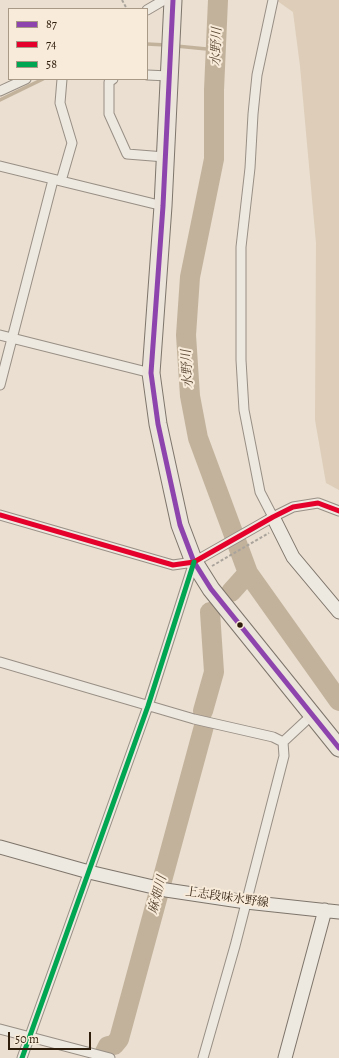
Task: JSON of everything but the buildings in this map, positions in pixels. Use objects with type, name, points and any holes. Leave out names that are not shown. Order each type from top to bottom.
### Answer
[{"type":"highway","points":[[173,0],[163,206],[151,373],[158,424],[180,525],[203,562],[211,589],[339,748]]},
{"type":"street","points":[[148,9],[164,0]]},
{"type":"street","points":[[273,0],[257,75],[250,168],[241,247],[241,360],[244,410],[260,492],[293,557],[339,612]]},
{"type":"street","points":[[148,74],[169,76]]},
{"type":"street","points":[[0,91],[24,80]]},
{"type":"street","points":[[0,384],[57,181],[72,143],[60,103],[62,80]]},
{"type":"street","points":[[112,80],[110,82],[108,114],[127,154],[165,157]]},
{"type":"street","points":[[0,166],[163,206]]},
{"type":"street","points":[[0,335],[151,373]]},
{"type":"street","points":[[0,515],[173,565],[203,562],[273,517],[293,507],[318,503],[339,511]]},
{"type":"street","points":[[22,1058],[148,706],[203,562]]},
{"type":"street","points":[[0,662],[148,706],[273,737],[283,742]]},
{"type":"street","points":[[283,742],[312,716]]},
{"type":"street","points":[[204,1058],[284,756],[283,742]]},
{"type":"street","name":"上志段味水野線","points":[[0,847],[89,872],[166,890],[246,902],[339,912]]},
{"type":"street","points":[[285,1058],[325,910]]},
{"type":"street","points":[[0,1028],[110,1058]]},
{"type":"path","points":[[203,562],[272,532]]},
{"type":"shaded area","points":[[276,0],[339,0],[339,490],[326,483],[315,420],[316,243],[300,66],[293,12]]},
{"type":"waterway","name":"水野川","points":[[218,0],[214,90],[214,159],[190,277],[186,335],[190,396],[198,438],[248,573],[339,701]]},
{"type":"waterway","points":[[148,44],[166,45]]},
{"type":"waterway","points":[[176,46],[217,50]]},
{"type":"waterway","points":[[0,100],[41,80]]},
{"type":"waterway","name":"麻畑川","points":[[231,592],[248,573]]},
{"type":"waterway","name":"麻畑川","points":[[203,711],[214,672],[210,612]]},
{"type":"waterway","name":"麻畑川","points":[[102,1058],[108,1046],[114,1045],[119,1039],[204,726]]},
{"type":"transit line","name":"87","points":[[173,0],[163,206],[151,373],[158,424],[180,525],[194,562],[211,589],[339,748]]},
{"type":"transit line","name":"74","points":[[0,515],[173,565],[194,562],[293,507],[318,503],[339,511]]},
{"type":"transit line","name":"58","points":[[22,1058],[148,706],[194,562]]}]
